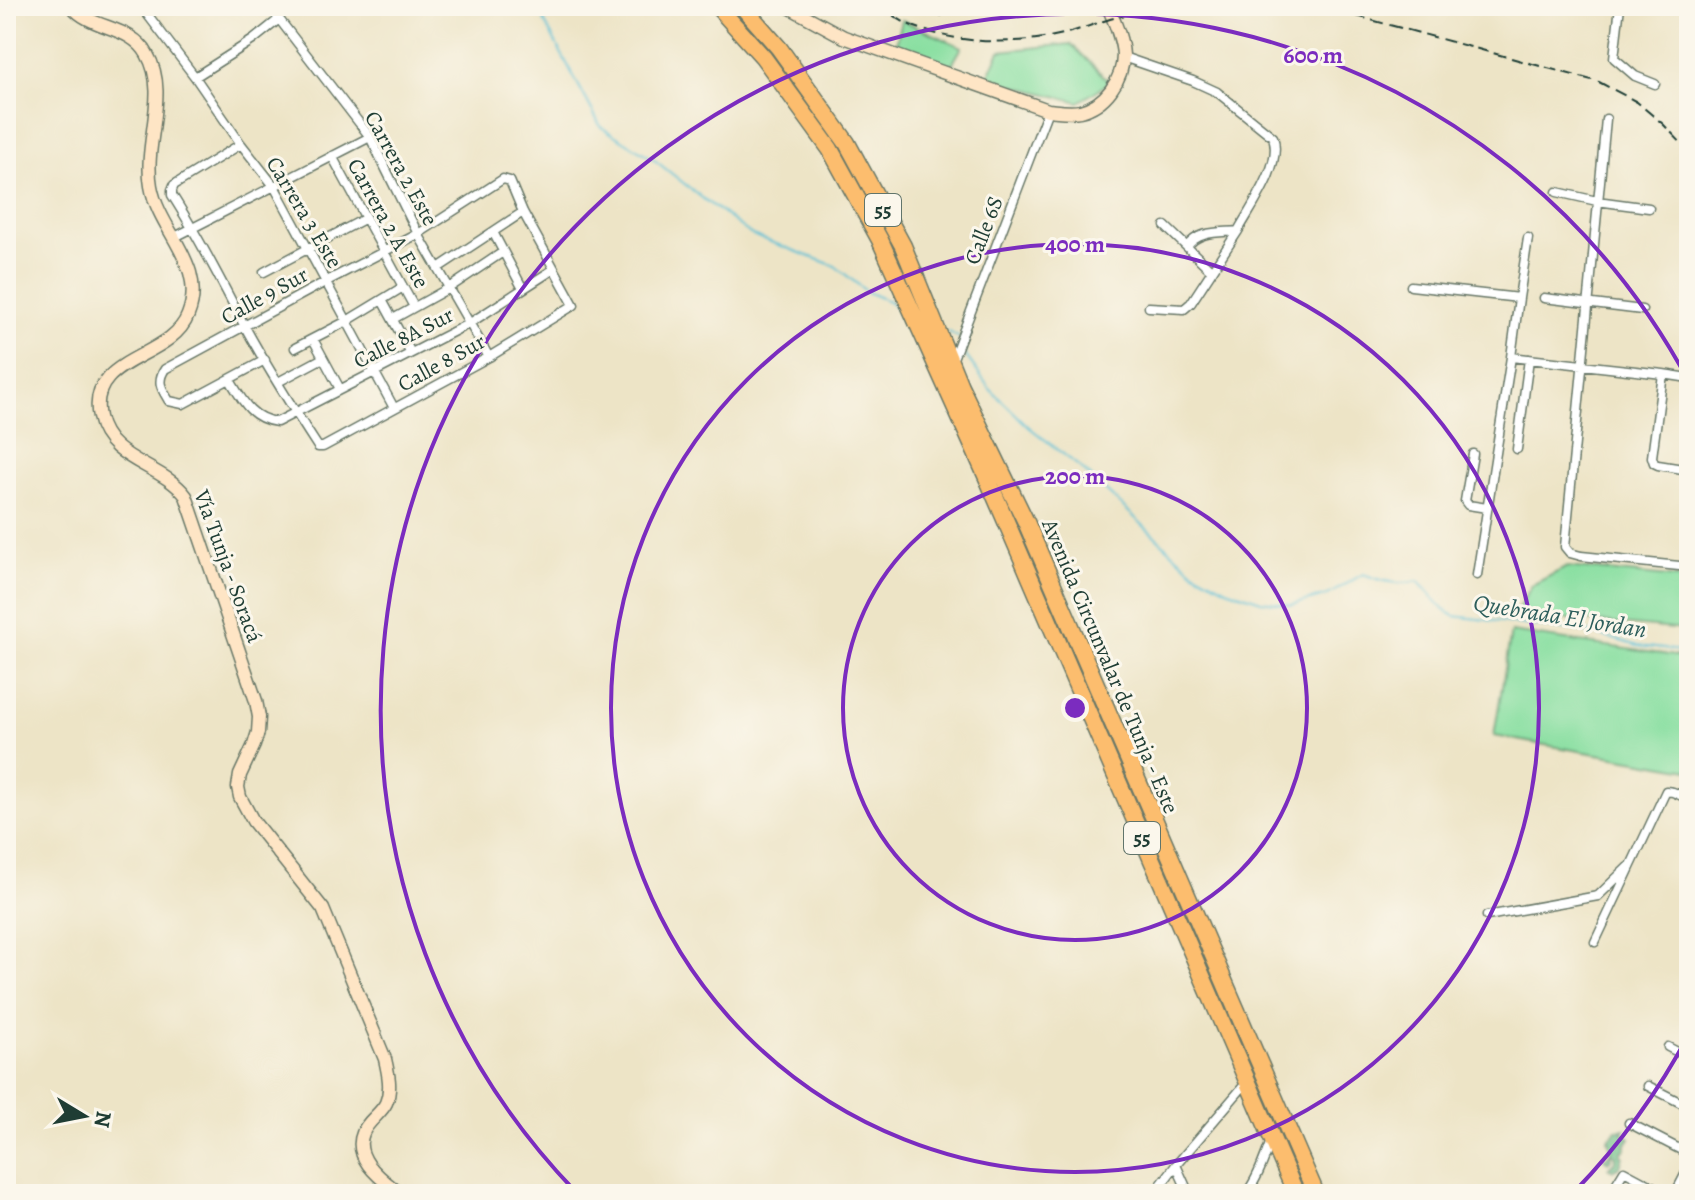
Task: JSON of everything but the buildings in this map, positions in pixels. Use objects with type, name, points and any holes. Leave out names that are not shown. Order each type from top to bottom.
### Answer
[{"type":"highway","name":"Avenida Circunvalar de Tunja - Este","points":[[717,6],[763,57],[830,149],[880,240],[989,482],[1296,1194]]},
{"type":"highway","name":"Avenida Circunvalar de Tunja - Este","points":[[742,6],[779,48],[847,143],[903,246],[960,386],[1026,522],[1316,1194]]},
{"type":"main road","name":"Vía Tunja - Soracá","points":[[72,6],[87,19],[125,34],[146,51],[156,81],[149,164],[151,187],[191,272],[194,285],[188,317],[181,329],[117,369],[104,381],[97,406],[99,421],[112,444],[159,472],[180,487],[186,496],[259,717],[254,745],[240,775],[240,797],[253,821],[323,909],[385,1059],[389,1080],[387,1102],[363,1133],[361,1147],[373,1172],[400,1194]]},
{"type":"main road","points":[[787,6],[844,37],[1048,110],[1065,112],[1093,106],[1114,86],[1123,57],[1119,7]]},
{"type":"street","name":"Carrera 3 Este","points":[[141,6],[274,186],[394,408]]},
{"type":"street","name":"Carrera 2 Este","points":[[269,6],[370,137],[418,234],[489,357]]},
{"type":"street","points":[[1620,6],[1614,58],[1635,76],[1655,84]]},
{"type":"street","points":[[195,77],[243,47],[278,20]]},
{"type":"street","points":[[1123,57],[1217,92],[1273,137],[1277,145],[1266,180],[1238,231],[1191,303],[1184,309],[1149,307]]},
{"type":"street","name":"Calle 6S","points":[[951,362],[1048,110]]},
{"type":"street","points":[[1606,119],[1565,547],[1570,553],[1581,556],[1689,567]]},
{"type":"street","points":[[173,238],[370,137]]},
{"type":"street","points":[[155,201],[241,144]]},
{"type":"street","name":"Carrera 2 A Este","points":[[332,156],[414,307]]},
{"type":"street","name":"Calle 9 Sur","points":[[230,380],[183,404],[169,401],[160,384],[165,369],[418,234],[499,180],[510,181],[523,212]]},
{"type":"street","points":[[173,190],[295,413]]},
{"type":"street","points":[[1557,192],[1649,208]]},
{"type":"street","points":[[438,268],[523,212],[554,269]]},
{"type":"street","points":[[264,272],[366,218]]},
{"type":"street","points":[[1165,226],[1212,271]]},
{"type":"street","points":[[1187,247],[1198,235],[1238,231]]},
{"type":"street","points":[[493,232],[523,289]]},
{"type":"street","points":[[1477,575],[1528,238]]},
{"type":"street","points":[[393,319],[449,288],[503,252]]},
{"type":"street","name":"Calle 8A Sur","points":[[230,380],[248,410],[277,422],[470,323],[554,269]]},
{"type":"street","name":"Calle 8 Sur","points":[[295,413],[318,447],[323,447],[489,357],[574,305],[554,269]]},
{"type":"street","points":[[1411,286],[1519,298]]},
{"type":"street","points":[[295,348],[403,287]]},
{"type":"street","points":[[1544,298],[1642,310]]},
{"type":"street","points":[[382,300],[411,353]]},
{"type":"street","points":[[313,339],[340,389]]},
{"type":"street","points":[[1511,357],[1689,378]]},
{"type":"street","points":[[278,382],[323,358]]},
{"type":"street","points":[[1517,449],[1529,359]]},
{"type":"street","points":[[230,380],[265,360]]},
{"type":"street","points":[[1663,374],[1652,457],[1658,465],[1689,470]]},
{"type":"street","points":[[1473,454],[1465,501],[1468,505],[1487,508]]},
{"type":"street","points":[[1595,942],[1666,791],[1689,799]]},
{"type":"street","points":[[1487,916],[1598,896],[1632,864]]},
{"type":"street","points":[[1668,1047],[1689,1058]]},
{"type":"street","points":[[1154,1194],[1247,1081]]},
{"type":"street","points":[[1648,1086],[1689,1107]]},
{"type":"street","points":[[1629,1123],[1689,1154]]},
{"type":"street","points":[[1246,1194],[1272,1138]]},
{"type":"street","points":[[1176,1165],[1189,1194]]},
{"type":"street","points":[[1675,1194],[1689,1167]]},
{"type":"street","points":[[1610,1194],[1624,1171],[1667,1194]]},
{"type":"green space","points":[[902,20],[962,47],[950,68],[895,49]]},
{"type":"green space","points":[[1071,44],[1110,82],[1079,102],[987,79],[1000,51]]},
{"type":"green space","points":[[1567,567],[1689,579],[1684,630],[1515,614],[1532,585]]},
{"type":"green space","points":[[1511,632],[1689,658],[1689,770],[1494,736]]},
{"type":"green space","points":[[1625,1129],[1622,1132],[1630,1138],[1621,1153],[1620,1166],[1612,1170],[1608,1168],[1616,1156],[1610,1155],[1608,1162],[1604,1159],[1612,1151],[1608,1139],[1617,1130]]},
{"type":"waterway","points":[[547,6],[544,21],[601,127],[652,158],[752,235],[835,266],[867,292],[891,302],[907,322]]},
{"type":"waterway","points":[[949,332],[958,337]]},
{"type":"waterway","name":"Quebrada El Jordan","points":[[963,345],[966,356],[990,389],[1029,427],[1081,468],[1193,571],[1227,589],[1261,601],[1292,605],[1328,595],[1363,574],[1390,582],[1418,581],[1444,610],[1454,616],[1592,633],[1638,646],[1689,652]]},
{"type":"railway","points":[[878,6],[906,23],[928,31],[985,41],[1044,38],[1164,6]]},
{"type":"railway","points":[[1320,6],[1599,82],[1637,102],[1689,151]]}]
